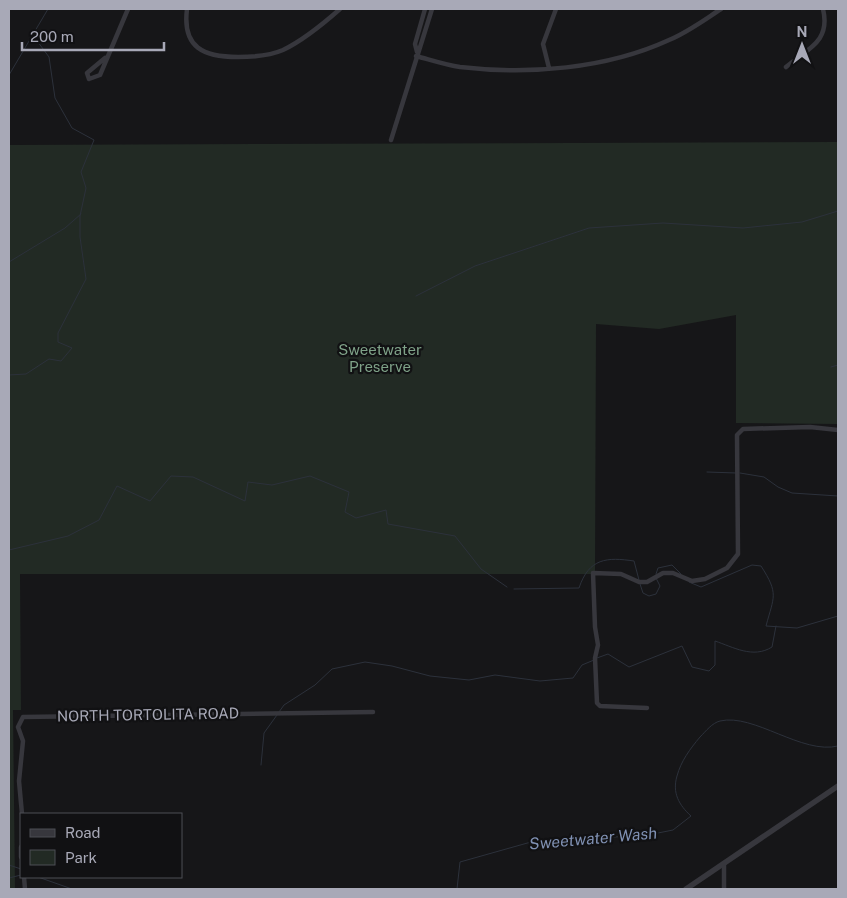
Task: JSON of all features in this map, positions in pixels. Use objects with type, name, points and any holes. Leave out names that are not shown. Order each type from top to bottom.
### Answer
[{"type":"street","points":[[105,58],[90,68],[87,73],[88,79],[96,78],[100,75],[105,58],[128,9]]},
{"type":"street","points":[[187,9],[188,33],[192,43],[202,52],[217,57],[254,57],[284,50],[300,41],[340,9]]},
{"type":"street","points":[[417,54],[415,44],[425,9]]},
{"type":"street","points":[[391,140],[432,9]]},
{"type":"street","points":[[549,68],[543,44],[556,9]]},
{"type":"street","points":[[417,54],[468,67],[549,68],[597,62],[638,52],[689,30],[721,9]]},
{"type":"street","points":[[786,67],[815,46],[823,32],[825,18],[822,9]]},
{"type":"street","points":[[647,708],[600,706],[596,697],[595,658],[598,645],[595,627],[593,573],[620,574],[639,582],[647,582],[663,573],[673,573],[692,581],[705,579],[727,568],[738,554],[737,435],[743,429],[810,427],[838,430]]},
{"type":"street","name":"NORTH TORTOLITA ROAD","points":[[22,813],[19,781],[23,741],[18,727],[23,717],[373,712]]},
{"type":"street","points":[[686,889],[838,786]]},
{"type":"street","points":[[724,864],[724,889]]},
{"type":"green space","name":"Sweetwater Preserve","points":[[838,142],[838,424],[736,423],[736,315],[659,329],[596,324],[595,574],[20,574],[21,710],[13,710],[15,889],[9,889],[9,145]]},
{"type":"waterway","points":[[9,75],[48,9]]},
{"type":"waterway","points":[[9,375],[26,374],[49,359],[61,361],[72,348],[58,342],[58,333],[86,279],[80,237],[80,216],[86,188],[81,172],[94,140],[72,128],[55,98],[49,57],[32,34]]},
{"type":"waterway","points":[[416,296],[475,266],[589,228],[663,223],[743,228],[802,222],[838,211]]},
{"type":"waterway","points":[[9,262],[65,228],[81,214]]},
{"type":"waterway","points":[[831,367],[838,365]]},
{"type":"waterway","points":[[707,472],[736,473]]},
{"type":"waterway","points":[[740,473],[764,477],[778,487],[792,493],[838,496]]},
{"type":"waterway","points":[[9,550],[68,536],[99,520],[117,486],[150,501],[171,476],[193,477],[245,501],[248,482],[272,485],[310,476],[349,492],[345,512],[356,518],[386,510],[388,524],[455,536],[481,569],[507,587]]},
{"type":"waterway","points":[[514,589],[579,588],[583,578],[594,565],[615,559],[634,561],[639,580]]},
{"type":"waterway","points":[[656,574],[658,568],[672,565],[681,574]]},
{"type":"waterway","points":[[689,582],[701,587],[752,565],[761,566],[773,589],[773,601],[766,626],[797,628],[838,616]]},
{"type":"waterway","points":[[640,584],[643,593],[649,596],[656,594],[660,586],[656,578]]},
{"type":"waterway","points":[[597,658],[608,654],[629,667],[682,646],[692,667],[709,671],[715,665],[715,641],[743,651],[758,652],[772,647],[776,626]]},
{"type":"waterway","points":[[279,712],[284,705],[315,685],[332,669],[365,662],[392,666],[430,676],[469,680],[495,675],[540,681],[573,678],[582,665],[594,660]]},
{"type":"waterway","points":[[261,765],[264,733],[277,715]]},
{"type":"waterway","name":"Sweetwater Wash","points":[[457,889],[460,862],[531,842],[648,835],[673,830],[691,816],[680,803],[675,788],[681,765],[696,742],[717,722],[733,720],[748,723],[809,745],[838,746]]},
{"type":"waterway","name":"Sweetwater Wash","points":[[9,865],[20,869]]},
{"type":"waterway","points":[[9,878],[20,875]]},
{"type":"waterway","name":"Sweetwater Wash","points":[[41,878],[72,889]]}]
